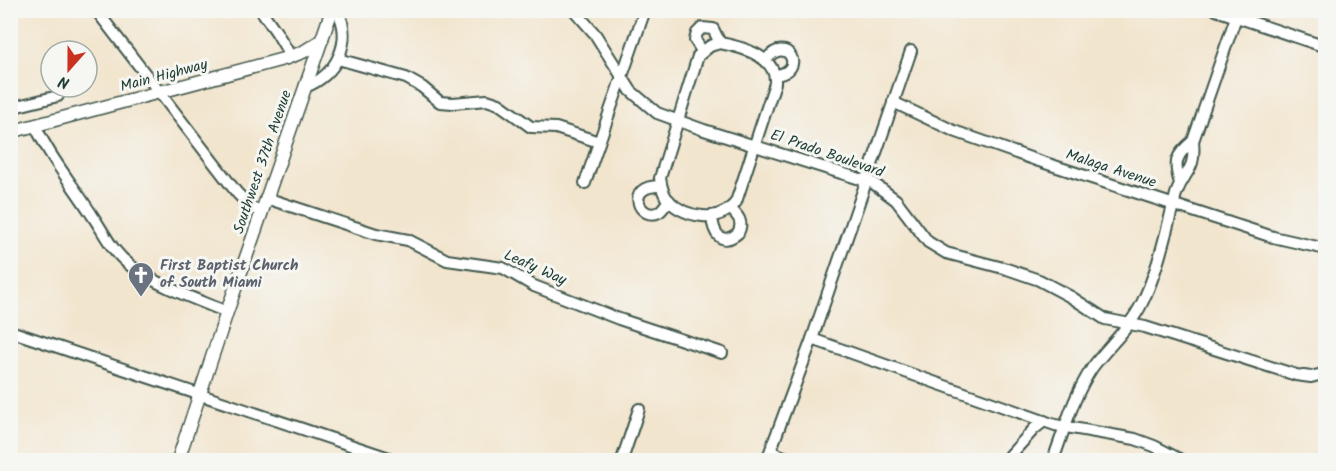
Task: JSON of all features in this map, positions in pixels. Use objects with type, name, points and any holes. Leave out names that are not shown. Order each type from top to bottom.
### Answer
[{"type":"main road","name":"Southwest 37th Avenue","points":[[178,460],[261,212],[334,10]]},
{"type":"main road","name":"Main Highway","points":[[10,132],[292,57],[322,40]]},
{"type":"main road","points":[[292,57],[304,65],[307,82]]},
{"type":"street","points":[[96,10],[237,193],[252,208],[261,212]]},
{"type":"street","points":[[261,10],[292,57]]},
{"type":"street","points":[[307,82],[326,76],[338,58],[343,32],[341,19],[334,10]]},
{"type":"street","name":"El Prado Boulevard","points":[[574,10],[595,34],[631,91],[652,109],[678,121],[873,183],[888,192],[924,237],[946,253],[1031,276],[1062,291],[1105,318],[1129,323],[1290,374],[1306,377],[1326,373]]},
{"type":"street","points":[[585,183],[645,10]]},
{"type":"street","points":[[1216,10],[1326,47]]},
{"type":"street","points":[[1053,460],[1064,427],[1084,382],[1098,360],[1129,323],[1142,303],[1155,273],[1180,183],[1192,165],[1193,141],[1236,17]]},
{"type":"street","points":[[702,51],[695,40],[702,28],[708,27],[715,30],[720,43]]},
{"type":"street","points":[[720,43],[750,52],[766,60],[775,75],[774,88],[736,202],[730,208],[712,216],[693,214],[669,200],[661,186],[660,178],[697,59],[702,51],[720,43]]},
{"type":"street","points":[[766,60],[778,50],[784,50],[790,54],[791,69],[786,73],[775,75]]},
{"type":"street","points":[[793,460],[769,457],[812,339],[910,51]]},
{"type":"street","points":[[338,58],[406,78],[422,87],[440,102],[494,101],[531,127],[556,128],[599,142]]},
{"type":"street","points":[[10,108],[46,99]]},
{"type":"street","name":"Malaga Avenue","points":[[893,102],[961,133],[1173,205],[1284,240],[1326,249]]},
{"type":"street","points":[[35,125],[55,162],[118,255],[142,273],[227,312]]},
{"type":"street","points":[[1180,183],[1176,171],[1177,160],[1181,152],[1193,141]]},
{"type":"street","points":[[661,186],[650,186],[641,190],[638,196],[640,206],[644,211],[654,214],[660,211],[669,200]]},
{"type":"street","name":"Leafy Way","points":[[266,198],[376,234],[408,240],[453,262],[503,268],[540,289],[619,319],[722,353]]},
{"type":"street","points":[[712,216],[712,226],[716,234],[724,238],[731,237],[738,233],[740,222],[730,208]]},
{"type":"street","points":[[10,331],[200,395],[355,453],[395,460]]},
{"type":"street","points":[[812,339],[1044,421],[1064,427],[1127,437],[1154,446],[1180,460]]},
{"type":"street","points":[[622,460],[639,409]]},
{"type":"street","points":[[1009,459],[1034,429],[1044,421]]},
{"type":"place","name":"First Baptist Church of South Miami","points":[[141,298]]}]
